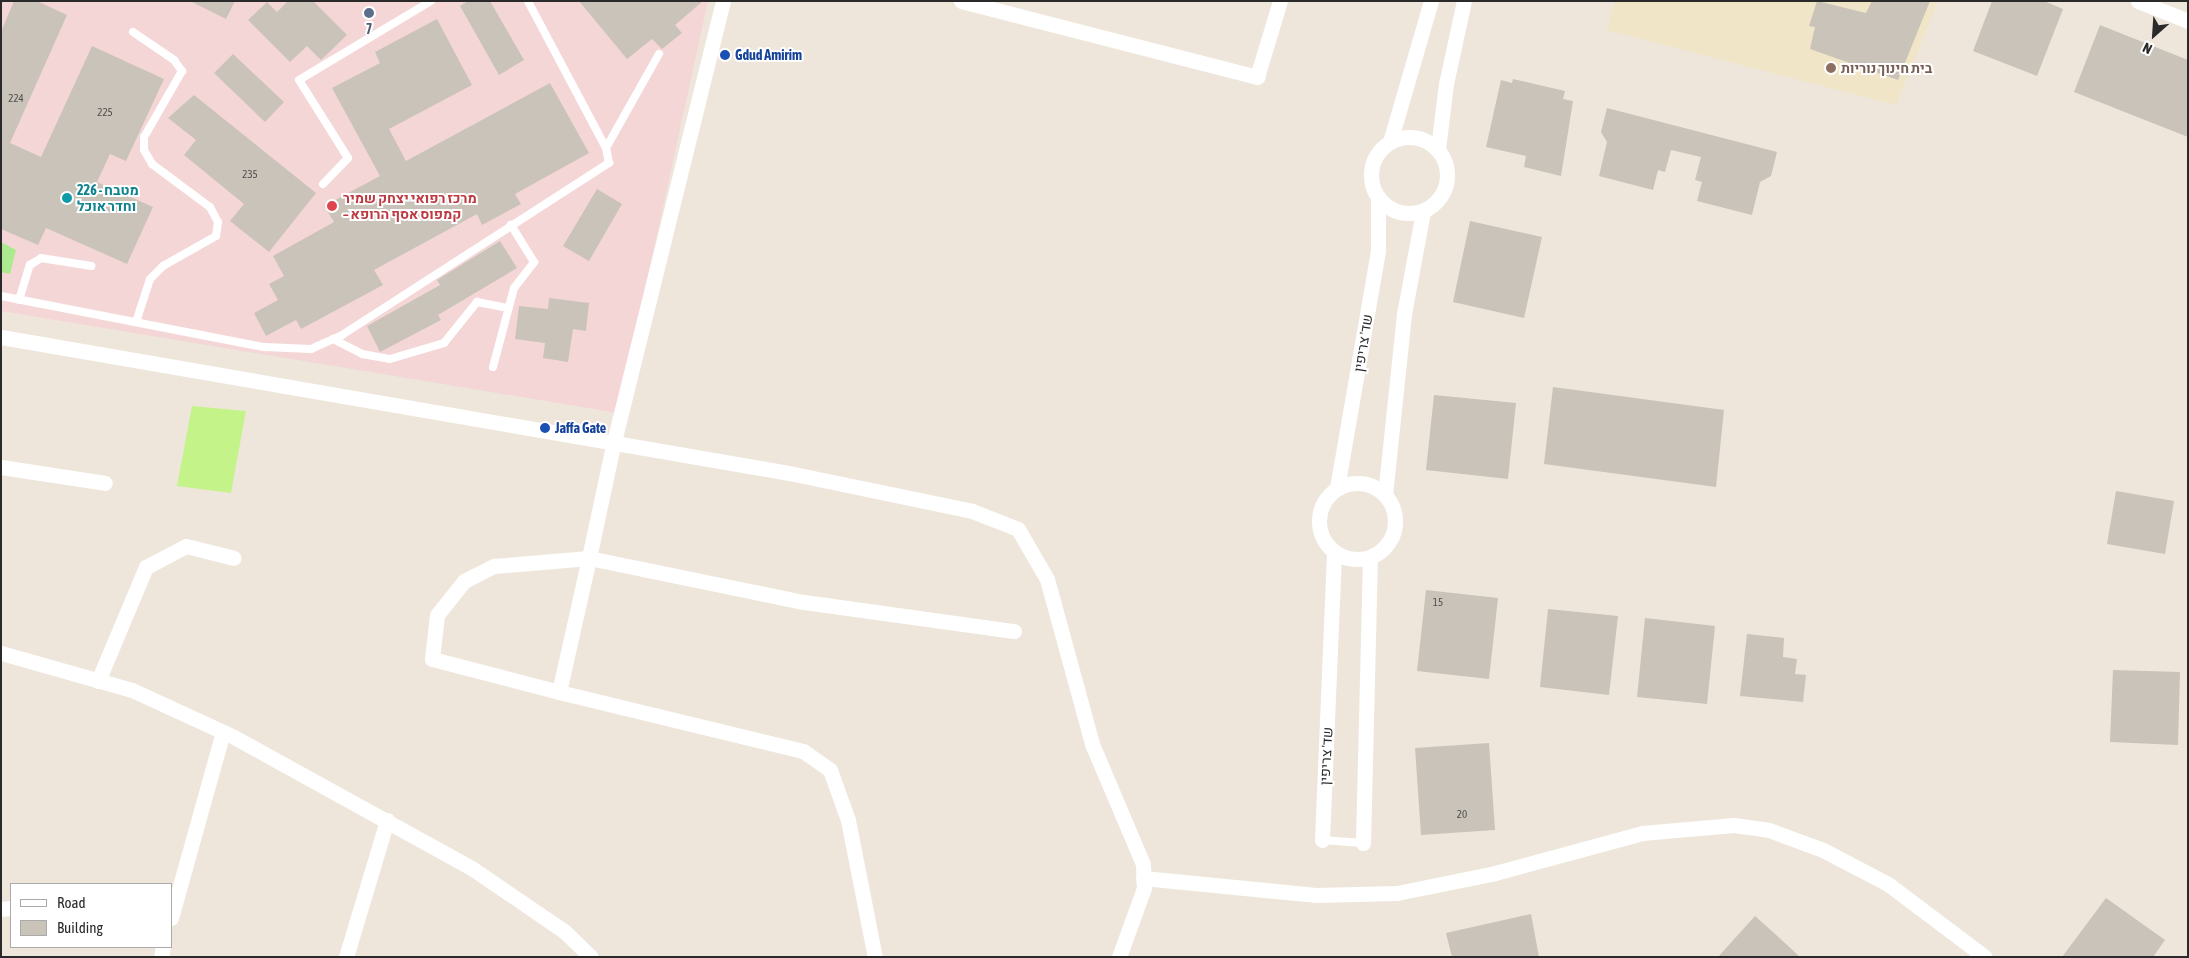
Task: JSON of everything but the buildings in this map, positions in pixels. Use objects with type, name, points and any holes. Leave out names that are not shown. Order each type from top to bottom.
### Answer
[{"type":"street","points":[[559,692],[614,441],[722,1]]},
{"type":"street","points":[[961,1],[1023,8],[1257,77],[1280,1]]},
{"type":"street","points":[[1390,142],[1415,137],[1438,149],[1445,160],[1447,185],[1442,196],[1423,211],[1398,212],[1378,198],[1372,186],[1374,161],[1390,142],[1431,1]]},
{"type":"street","points":[[1438,149],[1446,84],[1464,1]]},
{"type":"street","points":[[2138,1],[2188,21]]},
{"type":"street","name":"שד' צריפין","points":[[1338,488],[1378,250],[1378,198]]},
{"type":"street","points":[[1385,495],[1404,314],[1423,211]]},
{"type":"street","points":[[1,337],[614,441],[972,511],[1018,528],[1047,579],[1092,744],[1143,864],[1144,878],[1119,957]]},
{"type":"street","points":[[1,466],[106,483]]},
{"type":"street","points":[[1363,483],[1385,495],[1392,506],[1394,531],[1389,542],[1370,558],[1358,560],[1334,553],[1320,532],[1318,520],[1321,507],[1338,488],[1363,483]]},
{"type":"street","points":[[98,681],[146,567],[186,546],[234,558]]},
{"type":"street","name":"שד' צריפין","points":[[1322,840],[1334,553]]},
{"type":"street","points":[[875,957],[848,820],[830,770],[803,751],[432,659],[436,615],[464,581],[494,566],[589,558],[804,602],[1014,631]]},
{"type":"street","points":[[1363,843],[1370,558]]},
{"type":"street","points":[[1,652],[132,690],[223,732],[387,820],[473,869],[564,931],[591,957]]},
{"type":"street","points":[[172,914],[223,732]]},
{"type":"street","points":[[346,957],[387,820]]},
{"type":"street","points":[[1144,878],[1316,895],[1397,893],[1495,873],[1642,834],[1734,825],[1770,830],[1831,854],[1888,884],[1985,957]]},
{"type":"lane","points":[[323,184],[348,158],[299,80],[431,1]]},
{"type":"lane","points":[[1,296],[273,348],[311,349],[333,339],[609,163],[606,148],[528,1]]},
{"type":"lane","points":[[133,32],[174,60],[182,71],[144,137],[144,150],[152,164],[210,207],[218,222],[216,236],[163,266],[150,279],[136,322]]},
{"type":"lane","points":[[606,148],[659,54]]},
{"type":"lane","points":[[493,367],[514,288],[534,262],[511,226]]},
{"type":"lane","points":[[19,300],[30,265],[41,258],[91,266]]},
{"type":"lane","points":[[333,339],[362,354],[398,357],[444,344],[477,302],[508,308]]},
{"type":"lane","points":[[1322,840],[1363,843]]},
{"type":"shaded area","name":"מרכז רפואי יצחק שמיר – קמפוס אסף הרופא","points":[[1,1],[708,1],[618,413],[1,311]]},
{"type":"shaded area","name":"בית חינוך נוריות","points":[[1615,1],[1938,1],[1896,105],[1607,30]]},
{"type":"green space","points":[[1,242],[16,250],[10,274],[1,272]]},
{"type":"green space","points":[[192,406],[246,411],[231,493],[177,486]]},
{"type":"place","name":"7","points":[[369,13]]},
{"type":"place","name":"Gdud Amirim","points":[[725,55]]},
{"type":"place","name":"בית חינוך נוריות","points":[[1831,68]]},
{"type":"place","name":"226 - מטבח וחדר אוכל","points":[[67,198]]},
{"type":"place","name":"מרכז רפואי יצחק שמיר – קמפוס אסף הרופא","points":[[332,206]]},
{"type":"place","name":"Jaffa Gate","points":[[545,428]]}]
